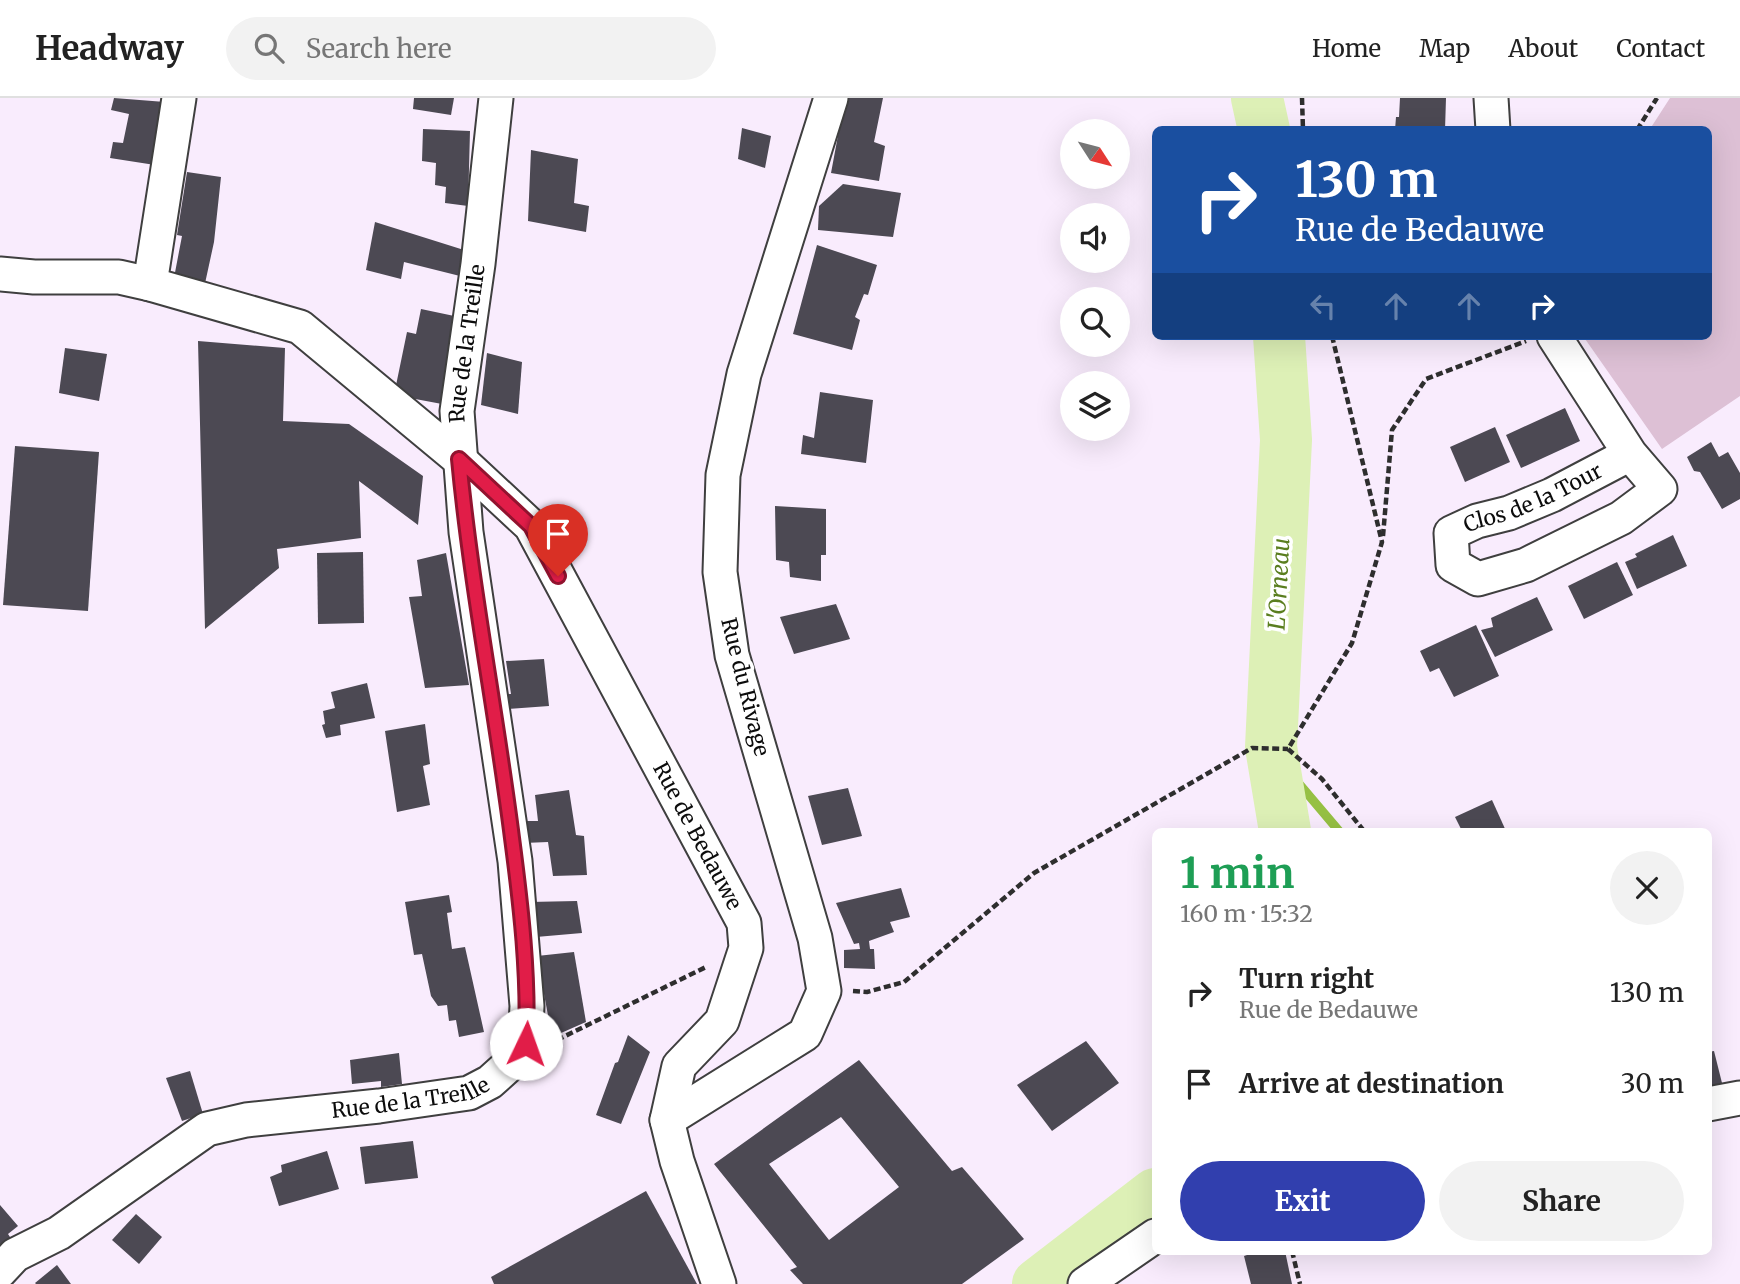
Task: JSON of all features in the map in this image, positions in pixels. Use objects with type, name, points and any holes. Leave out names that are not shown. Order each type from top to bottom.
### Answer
[{"type":"street","points":[[150,284],[179,98]]},
{"type":"street","name":"Rue de la Treille","points":[[0,1270],[15,1255],[59,1233],[207,1129],[246,1120],[470,1093],[490,1083],[526,1044],[526,981],[515,862],[466,532],[457,411],[478,264],[496,98]]},
{"type":"street","name":"Rue du Rivage","points":[[824,991],[815,939],[732,654],[720,572],[723,475],[744,373],[831,98]]},
{"type":"street","points":[[1491,98],[1493,126]]},
{"type":"street","name":"Rue de Bedauwe","points":[[0,274],[119,277],[300,327],[459,459],[531,526],[744,923],[747,948]]},
{"type":"street","name":"Clos de la Tour","points":[[1543,340],[1660,489],[1621,518],[1526,565],[1478,579],[1453,565],[1451,533],[1477,520],[1509,513],[1552,495],[1630,454]]},
{"type":"street","points":[[719,1284],[677,1161],[667,1120],[680,1066],[722,1021],[747,948]]},
{"type":"street","points":[[667,1120],[805,1034],[824,991]]},
{"type":"street","points":[[1712,1103],[1740,1097]]},
{"type":"street","points":[[1085,1284],[1152,1238]]},
{"type":"path","points":[[1302,98],[1303,126]]},
{"type":"path","points":[[1640,126],[1657,98]]},
{"type":"path","points":[[1333,340],[1382,542]]},
{"type":"path","points":[[1288,749],[1352,643],[1382,542],[1392,430],[1426,379],[1535,340]]},
{"type":"path","points":[[824,991],[867,992],[904,982],[1034,873],[1252,748],[1288,749],[1322,779],[1362,828]]},
{"type":"path","points":[[526,1044],[538,1046],[556,1040],[747,948]]},
{"type":"path","points":[[1293,1255],[1300,1284]]},
{"type":"shaded area","points":[[1670,98],[1740,98],[1740,396],[1662,449],[1586,340],[1712,340],[1712,126],[1652,126]]},
{"type":"building","points":[[114,98],[165,102],[155,165],[110,158],[113,142],[123,143],[129,114],[111,110]]},
{"type":"building","points":[[414,98],[454,98],[451,115],[413,109]]},
{"type":"building","points":[[845,98],[883,98],[874,142],[885,146],[879,181],[831,173]]},
{"type":"building","points":[[1400,98],[1446,98],[1445,126],[1395,126],[1396,117],[1399,117]]},
{"type":"building","points":[[742,128],[771,136],[765,168],[738,159]]},
{"type":"building","points":[[423,129],[470,131],[468,206],[445,203],[446,187],[435,185],[436,163],[422,161]]},
{"type":"building","points":[[531,150],[578,159],[574,203],[589,206],[586,232],[528,221]]},
{"type":"building","points":[[187,172],[221,177],[214,242],[204,288],[173,283],[182,236],[177,235]]},
{"type":"building","points":[[843,184],[901,193],[893,237],[818,230],[819,206]]},
{"type":"building","points":[[375,222],[464,250],[460,276],[404,262],[401,279],[366,270]]},
{"type":"building","points":[[817,245],[877,265],[868,295],[864,294],[855,317],[860,320],[852,350],[793,334]]},
{"type":"building","points":[[421,309],[459,317],[442,404],[394,395],[407,332],[416,334]]},
{"type":"building","points":[[198,341],[285,348],[283,421],[349,424],[423,476],[418,525],[359,481],[361,538],[277,549],[279,568],[205,629]]},
{"type":"building","points":[[65,348],[107,354],[99,401],[59,393]]},
{"type":"building","points":[[487,353],[522,362],[518,414],[481,405]]},
{"type":"building","points":[[820,392],[873,400],[866,463],[801,454],[803,435],[814,438]]},
{"type":"building","points":[[1565,408],[1580,441],[1521,468],[1506,435]]},
{"type":"building","points":[[1495,427],[1510,462],[1465,482],[1450,447]]},
{"type":"building","points":[[1711,442],[1719,457],[1728,452],[1740,473],[1740,499],[1722,509],[1700,472],[1694,471],[1687,457]]},
{"type":"building","points":[[15,446],[99,452],[88,611],[3,605]]},
{"type":"building","points":[[775,506],[826,509],[826,555],[821,555],[821,581],[790,577],[789,562],[776,560]]},
{"type":"building","points":[[1673,535],[1687,566],[1637,589],[1625,562]]},
{"type":"building","points":[[363,552],[364,623],[318,624],[317,553]]},
{"type":"building","points":[[446,553],[469,685],[425,688],[409,597],[422,596],[417,560]]},
{"type":"building","points":[[1617,562],[1633,595],[1584,619],[1568,586]]},
{"type":"building","points":[[1537,597],[1553,630],[1495,657],[1481,630],[1493,627],[1491,618]]},
{"type":"building","points":[[836,604],[850,639],[794,654],[780,617]]},
{"type":"building","points":[[1476,625],[1499,676],[1454,697],[1439,668],[1430,672],[1420,651]]},
{"type":"building","points":[[544,659],[549,706],[507,709],[504,694],[511,694],[506,661]]},
{"type":"building","points":[[367,683],[375,718],[340,725],[341,735],[326,738],[322,725],[325,724],[323,711],[335,708],[331,692]]},
{"type":"building","points":[[425,724],[430,764],[423,766],[430,805],[397,812],[385,731]]},
{"type":"building","points":[[848,788],[862,836],[822,845],[808,796]]},
{"type":"building","points":[[569,790],[576,835],[584,836],[587,875],[553,876],[548,842],[524,843],[521,821],[538,821],[535,795]]},
{"type":"building","points":[[1492,800],[1505,828],[1460,828],[1455,817]]},
{"type":"building","points":[[901,888],[910,917],[890,922],[894,932],[869,941],[870,949],[874,949],[875,969],[844,968],[844,950],[860,949],[859,943],[854,944],[836,903]]},
{"type":"building","points":[[449,895],[452,912],[447,913],[452,949],[465,947],[484,1032],[459,1037],[456,1020],[449,1021],[447,1005],[438,1006],[431,996],[422,954],[414,955],[405,902]]},
{"type":"building","points":[[577,901],[582,933],[536,937],[529,902]]},
{"type":"building","points":[[574,952],[586,1022],[552,1037],[537,956]]},
{"type":"building","points":[[628,1035],[650,1052],[621,1124],[596,1115]]},
{"type":"building","points":[[1086,1041],[1119,1083],[1052,1131],[1017,1085]]},
{"type":"building","points":[[1712,1051],[1722,1083],[1712,1086]]},
{"type":"building","points":[[399,1053],[402,1084],[381,1087],[381,1081],[352,1084],[350,1060]]},
{"type":"building","points":[[859,1060],[952,1171],[962,1167],[1024,1239],[962,1284],[803,1284],[790,1270],[797,1267],[714,1164]],"holes":[[[841,1117],[899,1187],[829,1240],[769,1164]]]},
{"type":"building","points":[[190,1071],[203,1114],[182,1121],[166,1078]]},
{"type":"building","points":[[413,1141],[418,1178],[365,1184],[360,1147]]},
{"type":"building","points":[[327,1151],[339,1189],[279,1206],[270,1177],[282,1172],[281,1165]]},
{"type":"building","points":[[646,1191],[697,1284],[494,1284],[491,1277]]},
{"type":"building","points":[[0,1205],[18,1226],[8,1234],[14,1243],[0,1254]]},
{"type":"building","points":[[136,1214],[162,1237],[139,1264],[112,1240]]},
{"type":"building","points":[[1286,1255],[1292,1284],[1251,1284],[1244,1256]]},
{"type":"building","points":[[57,1265],[71,1284],[35,1283]]},
{"type":"waterway","name":"L'Orneau","points":[[1257,98],[1263,126]]},
{"type":"waterway","name":"L'Orneau","points":[[1279,340],[1286,440],[1271,747],[1284,828]]},
{"type":"waterway","points":[[1273,753],[1336,828]]},
{"type":"waterway","name":"L'Orneau","points":[[1038,1284],[1152,1196]]},
{"type":"route","points":[[526,1044],[524,942],[515,862],[466,532],[459,459],[531,526],[558,576]]}]
